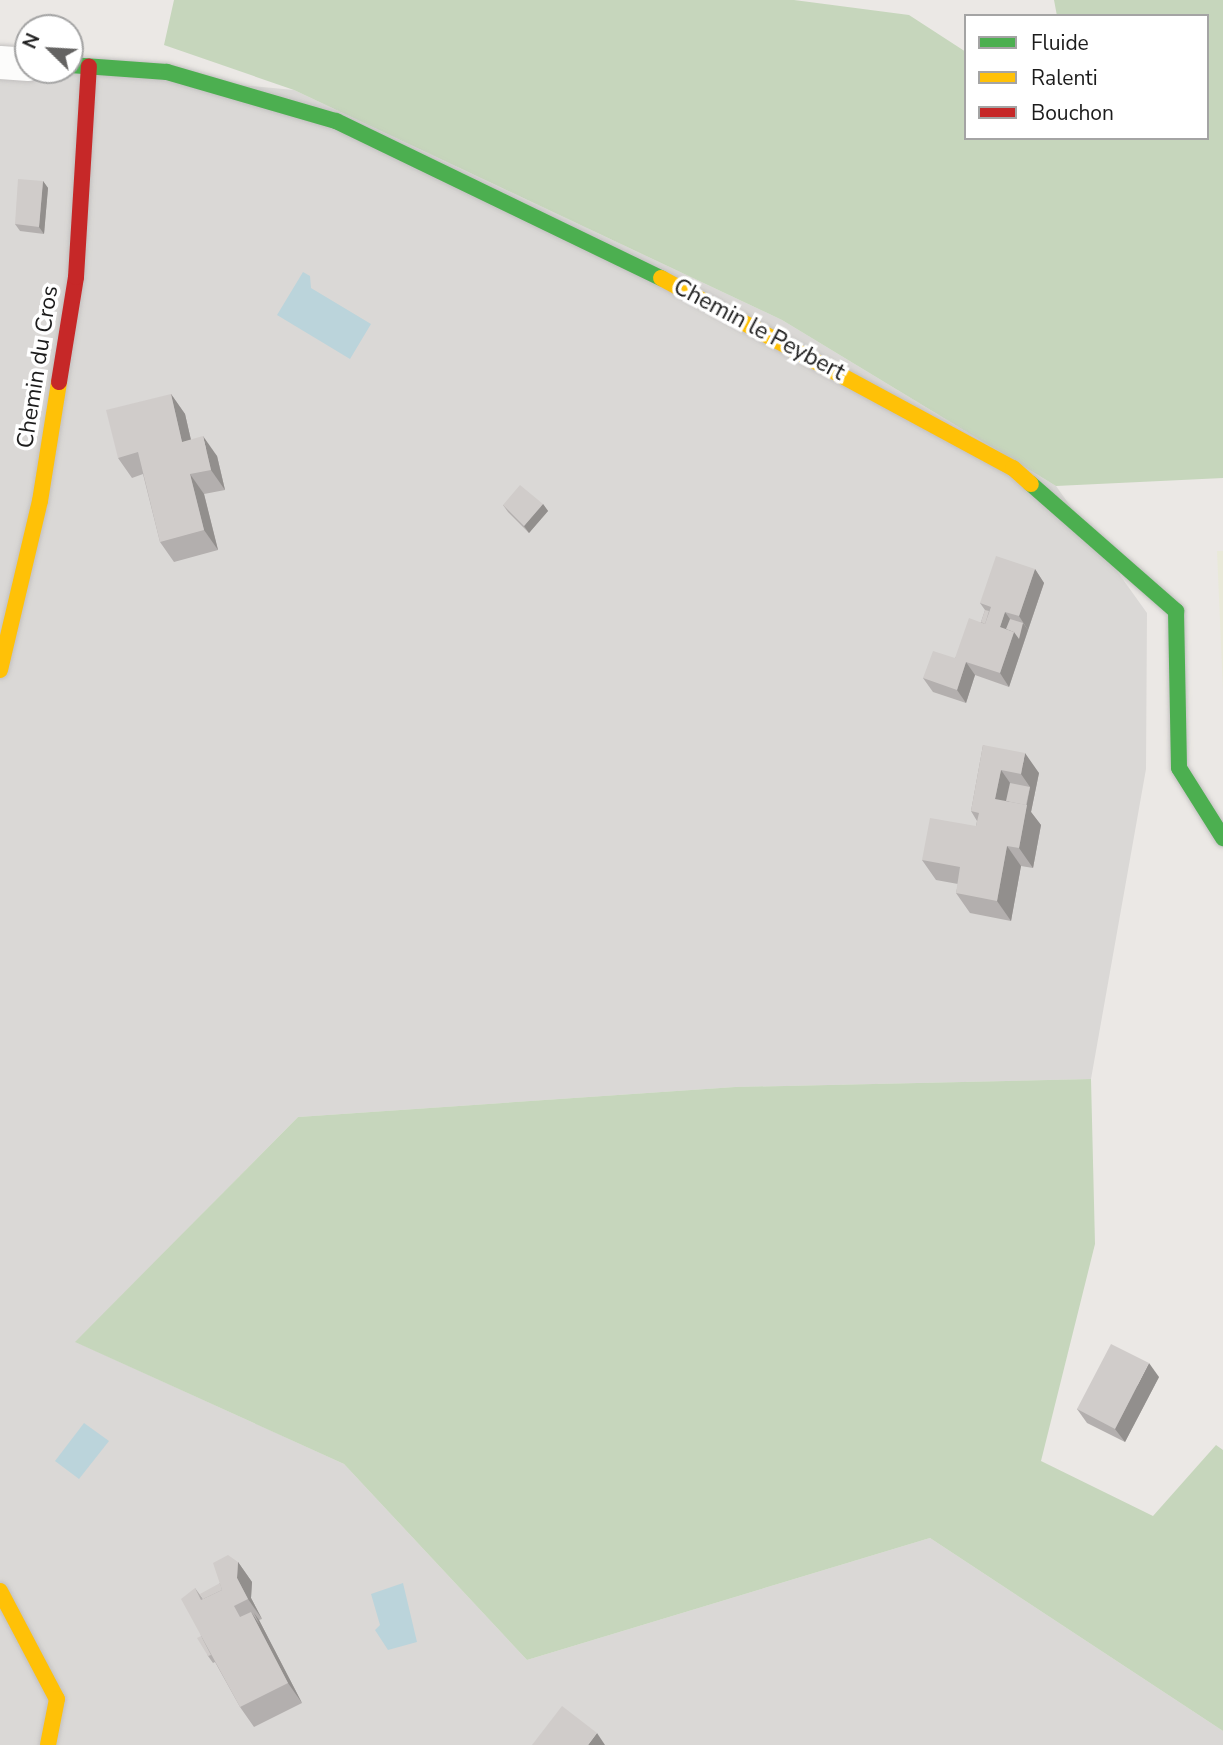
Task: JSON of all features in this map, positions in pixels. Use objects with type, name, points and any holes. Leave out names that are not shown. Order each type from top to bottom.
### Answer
[{"type":"street","name":"Chemin le Peybert","points":[[84,66],[167,72],[336,121],[610,250],[1013,468],[1176,611],[1180,768],[1223,838]]},
{"type":"street","name":"Chemin du Cros","points":[[0,670],[40,501],[74,290],[89,66]]},
{"type":"street","points":[[0,1591],[57,1699],[48,1745]]},
{"type":"shaded area","points":[[0,63],[14,64],[14,84],[84,84],[84,71],[294,90],[782,320],[1056,486],[1147,613],[1146,769],[1091,1079],[735,1087],[298,1117],[76,1342],[344,1464],[527,1660],[930,1538],[1223,1731],[1223,1745],[0,1745]]},
{"type":"green space","points":[[174,0],[794,0],[909,15],[964,51],[964,140],[1209,140],[1209,14],[1057,14],[1054,0],[1223,0],[1223,478],[1056,486],[782,320],[294,90],[164,45]]},
{"type":"green space","points":[[1217,551],[1223,551],[1223,691]]},
{"type":"green space","points":[[1091,1079],[1095,1244],[1041,1461],[1153,1516],[1216,1445],[1223,1450],[1223,1731],[930,1538],[527,1660],[344,1464],[75,1342],[298,1117],[735,1087]]},
{"type":"water","points":[[303,272],[310,276],[311,288],[371,324],[350,359],[277,315]]},
{"type":"water","points":[[84,1423],[109,1441],[79,1479],[55,1461]]},
{"type":"water","points":[[403,1583],[417,1642],[388,1650],[375,1630],[380,1625],[371,1594]]},
{"type":"building","points":[[18,179],[43,181],[39,227],[15,224]]},
{"type":"building","points":[[171,394],[182,442],[203,436],[211,470],[190,474],[204,530],[160,542],[138,452],[118,458],[106,410]]},
{"type":"building","points":[[520,485],[543,504],[524,526],[503,505]]},
{"type":"building","points":[[996,556],[1035,569],[1019,616],[1005,612],[1000,627],[1014,632],[1000,673],[966,662],[957,690],[923,678],[933,651],[955,658],[969,618],[985,624],[991,607],[980,603]]},
{"type":"building","points":[[985,610],[989,611],[985,624],[981,622]]},
{"type":"building","points":[[1010,619],[1023,623],[1019,639],[1014,632],[1006,629]]},
{"type":"building","points":[[983,745],[1025,753],[1021,774],[1001,770],[995,799],[1027,805],[1019,848],[1007,846],[997,901],[956,893],[960,867],[922,860],[930,818],[976,826],[979,813],[971,811]]},
{"type":"building","points":[[1010,783],[1030,787],[1026,805],[1006,801]]},
{"type":"building","points":[[1111,1344],[1149,1363],[1115,1429],[1077,1409]]},
{"type":"building","points":[[228,1555],[238,1562],[237,1578],[248,1599],[234,1606],[240,1617],[251,1612],[288,1683],[240,1707],[181,1599],[195,1588],[201,1600],[222,1590],[213,1563]]},
{"type":"building","points":[[220,1583],[222,1590],[203,1599],[200,1594]]},
{"type":"building","points":[[201,1636],[211,1655],[208,1656],[197,1638]]},
{"type":"building","points":[[562,1706],[597,1733],[588,1745],[532,1745]]},
{"type":"traffic: fast","points":[[84,66],[167,72],[336,121],[661,278]]},
{"type":"traffic: fast","points":[[1031,484],[1176,611],[1179,768],[1223,838]]},
{"type":"traffic: slow","points":[[661,278],[1013,468],[1031,484]]},
{"type":"traffic: slow","points":[[0,670],[40,501],[59,382]]},
{"type":"traffic: slow","points":[[0,1591],[57,1699],[48,1745]]},
{"type":"traffic: jam","points":[[59,382],[76,277],[89,66]]}]
